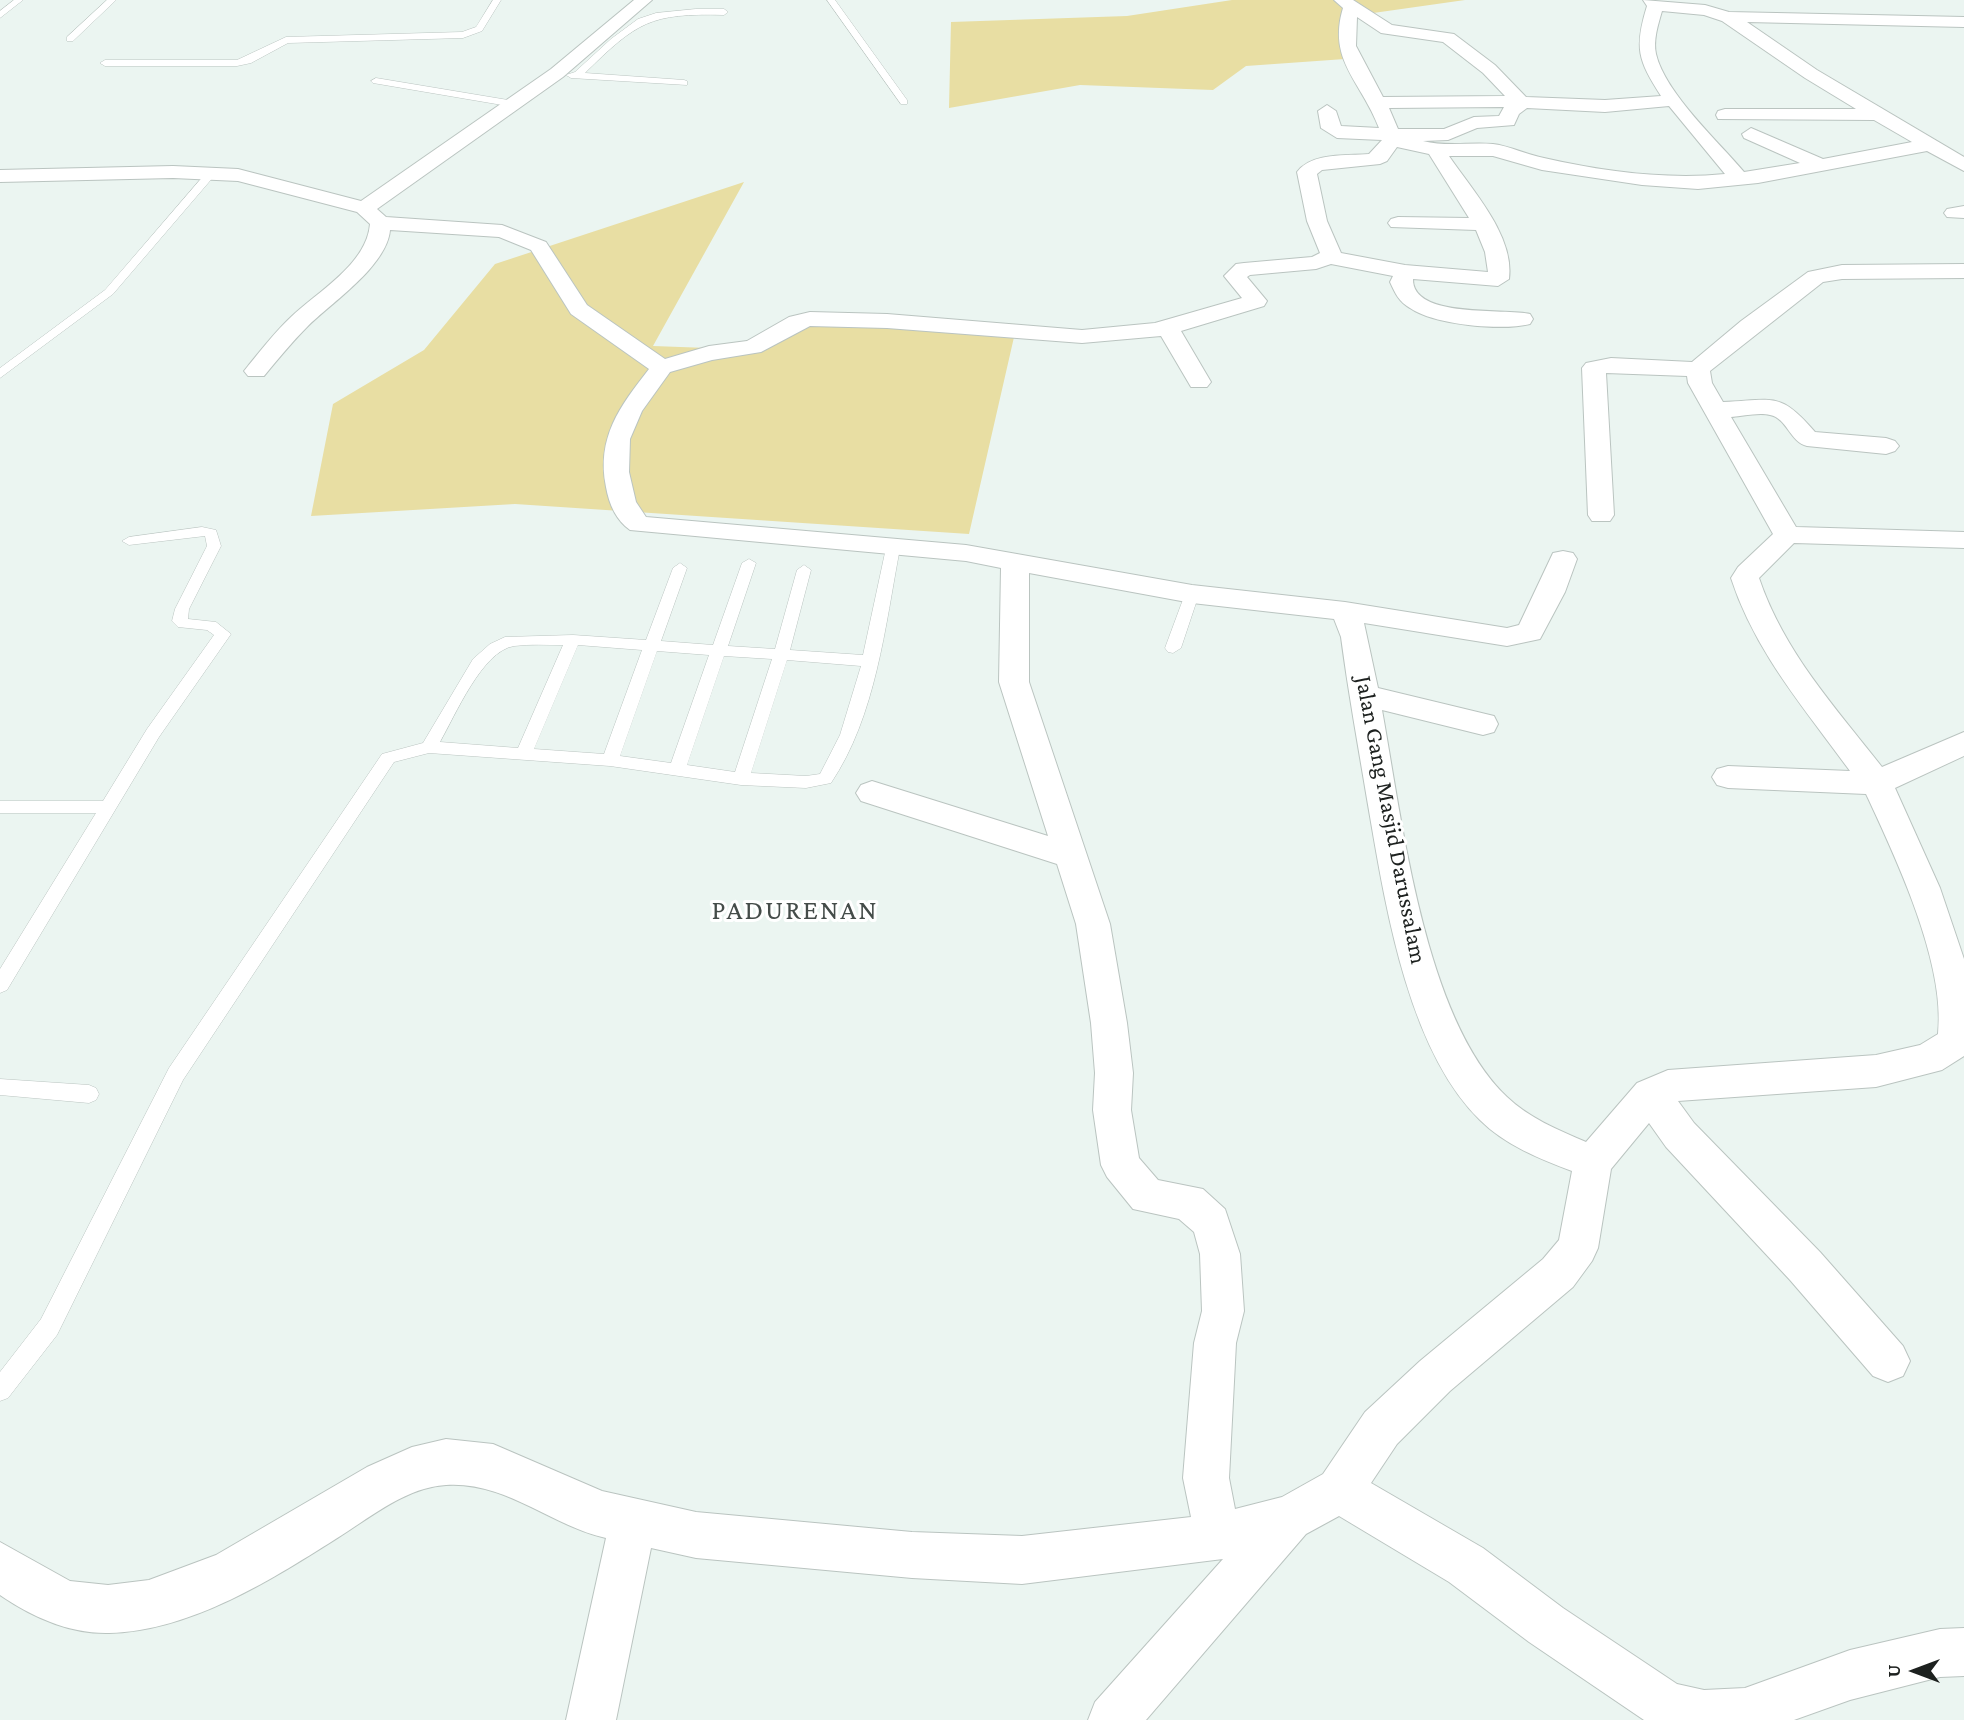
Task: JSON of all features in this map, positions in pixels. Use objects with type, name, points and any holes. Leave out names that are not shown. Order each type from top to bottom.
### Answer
[{"type":"street","points":[[372,216],[557,73],[644,0]]},
{"type":"street","points":[[1739,179],[1653,73],[1644,41],[1653,3],[1705,10],[1728,17],[1964,22]]},
{"type":"street","points":[[1329,257],[1331,251],[1318,221],[1307,172],[1317,165],[1373,160],[1380,157],[1391,137],[1379,103],[1347,47],[1346,4],[1387,29],[1448,38],[1489,69],[1522,103]]},
{"type":"street","points":[[1728,17],[1789,60],[1964,165]]},
{"type":"street","points":[[1379,103],[1635,105],[1667,101],[1671,97]]},
{"type":"street","points":[[1327,111],[1330,128],[1337,132],[1391,137],[1448,134],[1474,123],[1507,121],[1510,111],[1522,103]]},
{"type":"street","points":[[1725,115],[1876,114]]},
{"type":"street","points":[[1751,134],[1820,165]]},
{"type":"street","points":[[1391,137],[1436,150],[1494,150],[1542,164],[1662,181],[1739,179],[1927,145]]},
{"type":"street","points":[[1436,150],[1483,225],[1501,266],[1498,279],[1405,272],[1329,257],[1308,264],[1244,269],[1235,276],[1256,301],[1168,328],[1120,335],[1048,334],[810,319],[797,322],[763,344],[709,353],[663,367],[618,428],[614,443],[614,469],[621,498],[632,520],[639,524],[966,553],[1192,594],[1345,611],[1492,635],[1521,636],[1530,632],[1551,592],[1563,559]]},
{"type":"street","points":[[0,176],[173,172],[265,180],[372,216],[502,231],[539,246],[579,309],[663,367]]},
{"type":"street","points":[[256,371],[302,319],[359,267],[380,234],[372,216]]},
{"type":"street","points":[[1398,223],[1483,225]]},
{"type":"street","points":[[1601,515],[1594,368],[1611,365],[1698,369],[1749,326],[1816,277],[1842,272],[1964,271]]},
{"type":"street","points":[[1405,272],[1401,282],[1408,298],[1430,310],[1445,315],[1522,319]]},
{"type":"street","points":[[1168,328],[1199,382]]},
{"type":"street","points":[[1698,369],[1700,383],[1787,535]]},
{"type":"street","points":[[1717,410],[1773,407],[1785,412],[1807,439],[1886,446]]},
{"type":"street","points":[[0,1566],[39,1591],[71,1605],[101,1608],[160,1600],[216,1582],[383,1483],[412,1470],[446,1462],[493,1466],[601,1514],[633,1522],[696,1535],[799,1546],[1022,1560],[1218,1537],[1290,1518],[1339,1490],[1381,1428],[1435,1376],[1558,1273],[1578,1248],[1593,1162],[1650,1094],[1668,1086],[1876,1071],[1928,1059],[1955,1042],[1957,1013],[1950,926],[1877,783],[1783,656],[1762,623],[1745,578],[1787,535],[1964,540]]},
{"type":"street","points":[[1015,561],[1014,682],[1093,923],[1110,1023],[1114,1073],[1112,1110],[1121,1165],[1147,1196],[1189,1202],[1211,1222],[1220,1254],[1223,1311],[1215,1343],[1206,1478],[1218,1537]]},
{"type":"street","name":"Jalan Gang Masjid Darussalam","points":[[1345,611],[1356,638],[1399,889],[1421,975],[1448,1043],[1486,1100],[1536,1139],[1593,1162]]},
{"type":"street","points":[[1364,695],[1483,724]]},
{"type":"street","points":[[1728,777],[1877,783],[1964,743]]},
{"type":"street","points":[[872,793],[1069,855]]},
{"type":"street","points":[[1650,1094],[1680,1135],[1805,1266],[1888,1361]]},
{"type":"street","points":[[1339,1490],[1466,1565],[1546,1625],[1667,1706],[1704,1715],[1745,1713],[1850,1675],[1940,1653],[1964,1652]]},
{"type":"street","points":[[1113,1720],[1290,1518]]},
{"type":"street","points":[[591,1720],[633,1522]]},
{"type":"lane","points":[[0,15],[19,0]]},
{"type":"lane","points":[[70,39],[112,0]]},
{"type":"lane","points":[[105,63],[237,62],[248,61],[286,40],[463,35],[479,29],[497,0]]},
{"type":"lane","points":[[831,0],[904,102]]},
{"type":"lane","points":[[578,75],[630,26],[645,18],[683,11],[724,12]]},
{"type":"lane","points":[[557,73],[684,83]]},
{"type":"lane","points":[[376,81],[514,104]]},
{"type":"lane","points":[[0,374],[108,292],[210,175]]},
{"type":"lane","points":[[0,985],[153,733],[223,634],[211,625],[183,624],[180,621],[182,609],[214,546],[211,533],[201,531],[129,541]]},
{"type":"lane","points":[[0,1390],[49,1327],[176,1074],[388,758],[429,747],[610,760],[741,779],[806,782],[825,779],[842,754],[869,661],[893,548]]},
{"type":"lane","points":[[677,770],[749,563]]},
{"type":"lane","points":[[610,760],[680,568]]},
{"type":"lane","points":[[741,779],[782,653],[804,570]]},
{"type":"lane","points":[[1172,648],[1192,594]]},
{"type":"lane","points":[[429,747],[478,663],[495,648],[510,641],[532,638],[573,640],[869,661]]},
{"type":"lane","points":[[523,755],[573,640]]},
{"type":"lane","points":[[0,807],[107,807]]},
{"type":"lane","points":[[0,1087],[89,1094]]},
{"type":"shaded area","points":[[1232,0],[1465,0],[1345,17],[1345,59],[1246,66],[1213,90],[1080,85],[949,108],[951,22],[1127,16]]},
{"type":"shaded area","points":[[744,182],[653,346],[763,350],[813,321],[1017,324],[969,534],[515,504],[311,516],[333,404],[424,350],[495,264]]},
{"type":"district","name":"PADURENAN","points":[[795,910]]}]
